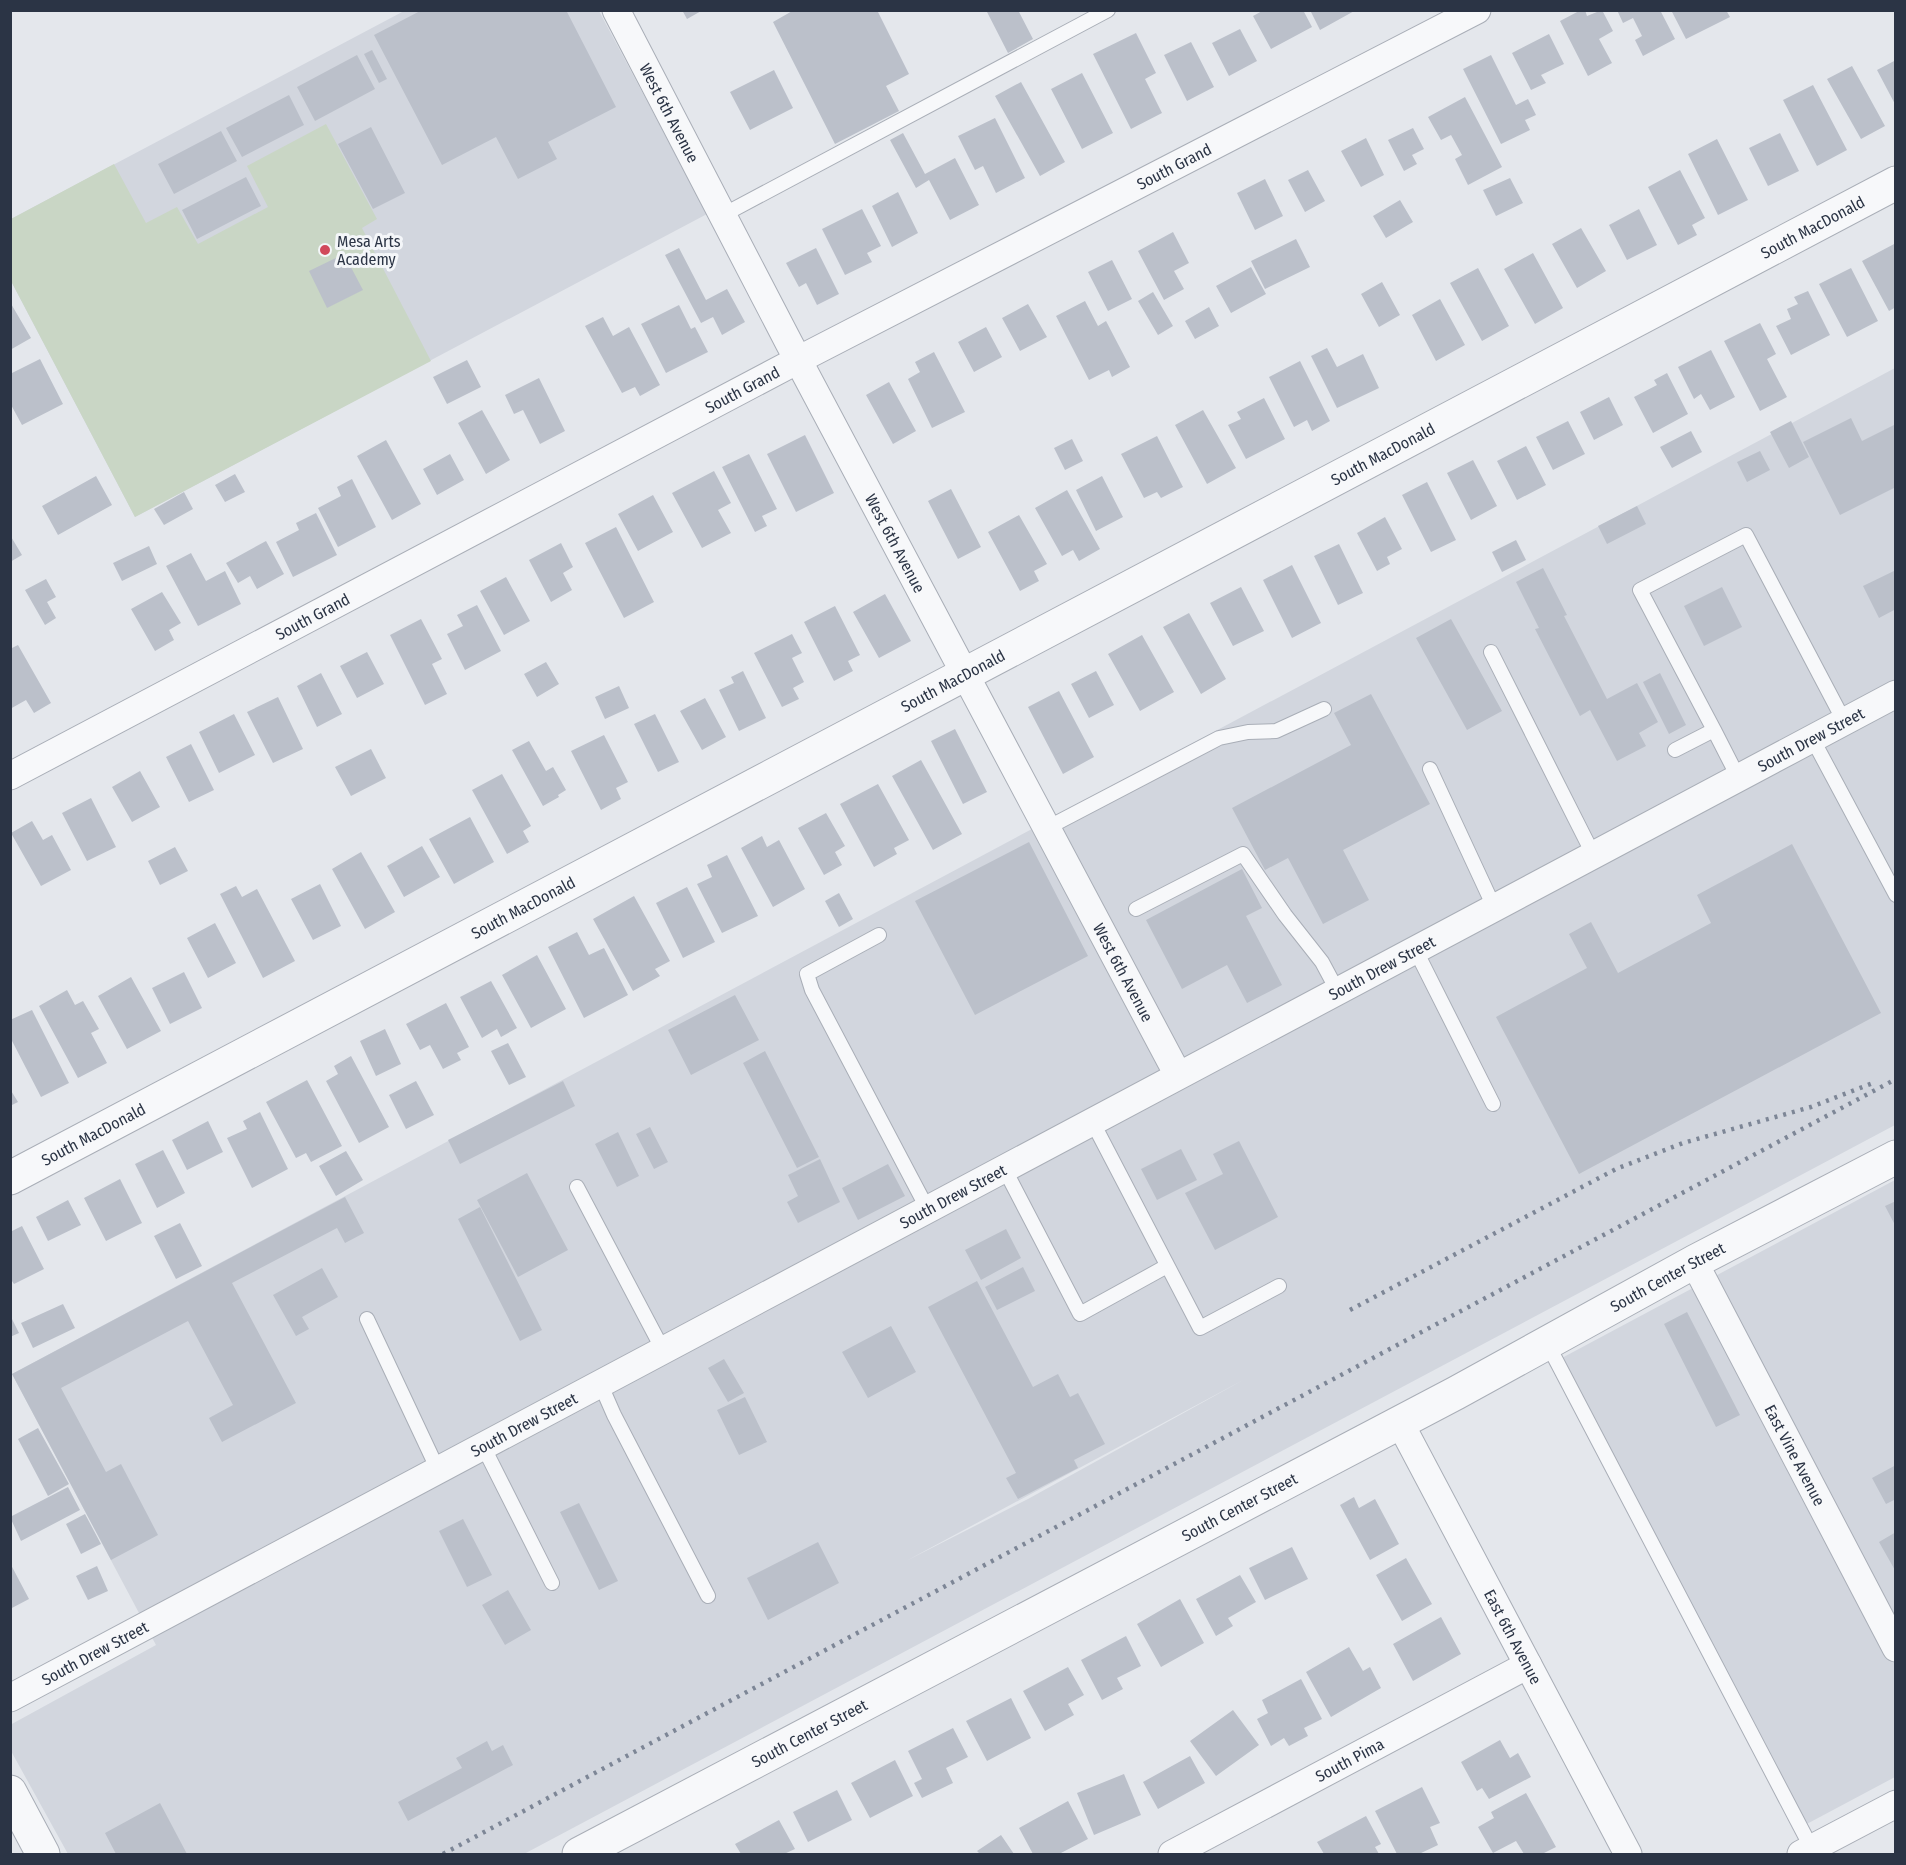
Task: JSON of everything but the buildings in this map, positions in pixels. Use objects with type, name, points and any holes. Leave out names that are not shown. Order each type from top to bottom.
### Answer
[{"type":"street","name":"West 6th Avenue","points":[[616,10],[798,360],[1178,1075]]},
{"type":"street","name":"South Grand","points":[[10,776],[798,360],[1477,10]]},
{"type":"street","name":"South MacDonald","points":[[10,1178],[1896,183]]},
{"type":"street","name":"South Drew Street","points":[[10,1698],[1896,694]]},
{"type":"street","name":"South Center Street","points":[[579,1854],[1896,1156]]},
{"type":"street","name":"East Vine Avenue","points":[[1694,1262],[1896,1648]]},
{"type":"street","name":"East 6th Avenue","points":[[1399,1421],[1628,1854]]},
{"type":"street","name":"South Pima","points":[[1172,1854],[1528,1665]]},
{"type":"street","points":[[1819,1849],[1896,1804]]},
{"type":"street","points":[[15,1810],[43,1854]]},
{"type":"lane","points":[[723,215],[1108,10]]},
{"type":"lane","points":[[1738,777],[1640,590],[1746,535],[1845,721]]},
{"type":"lane","points":[[1491,652],[1593,854]]},
{"type":"lane","points":[[1047,828],[1219,738],[1248,732],[1276,731],[1324,709]]},
{"type":"lane","points":[[1675,750],[1714,730]]},
{"type":"lane","points":[[1812,738],[1894,889]]},
{"type":"lane","points":[[1430,769],[1494,907]]},
{"type":"lane","points":[[1136,909],[1243,854],[1285,915],[1322,962],[1337,990]]},
{"type":"lane","points":[[879,935],[807,974],[812,990],[927,1208]]},
{"type":"lane","points":[[1415,949],[1493,1104]]},
{"type":"lane","points":[[1092,1121],[1200,1328],[1279,1287]]},
{"type":"lane","points":[[1004,1168],[1080,1314],[1167,1266]]},
{"type":"lane","points":[[577,1187],[663,1350]]},
{"type":"lane","points":[[367,1319],[438,1470]]},
{"type":"lane","points":[[1547,1343],[1819,1849]]},
{"type":"lane","points":[[600,1383],[614,1415],[708,1596]]},
{"type":"lane","points":[[483,1446],[552,1583]]},
{"type":"shaded area","name":"Mesa Arts Academy","points":[[404,11],[599,11],[707,214],[135,517],[11,281],[11,219]]},
{"type":"shaded area","points":[[1895,368],[1895,1125],[524,1854],[68,1854],[11,1751],[10,1725],[156,1645],[12,1374]],"holes":[[[1245,1379],[1028,1499],[906,1561]]]},
{"type":"shaded area","points":[[1895,1180],[1895,1777],[1803,1826],[1560,1359]]},
{"type":"green space","points":[[326,124],[377,219],[362,228],[431,361],[135,517],[11,281],[11,219],[114,164],[146,223],[177,207],[198,244],[268,207],[247,166]]},
{"type":"railway","points":[[443,1854],[1896,1079]]},
{"type":"railway","points":[[1350,1310],[1616,1169],[1683,1143],[1811,1107],[1873,1083]]},
{"type":"place","name":"Mesa Arts Academy","points":[[325,250]]}]
